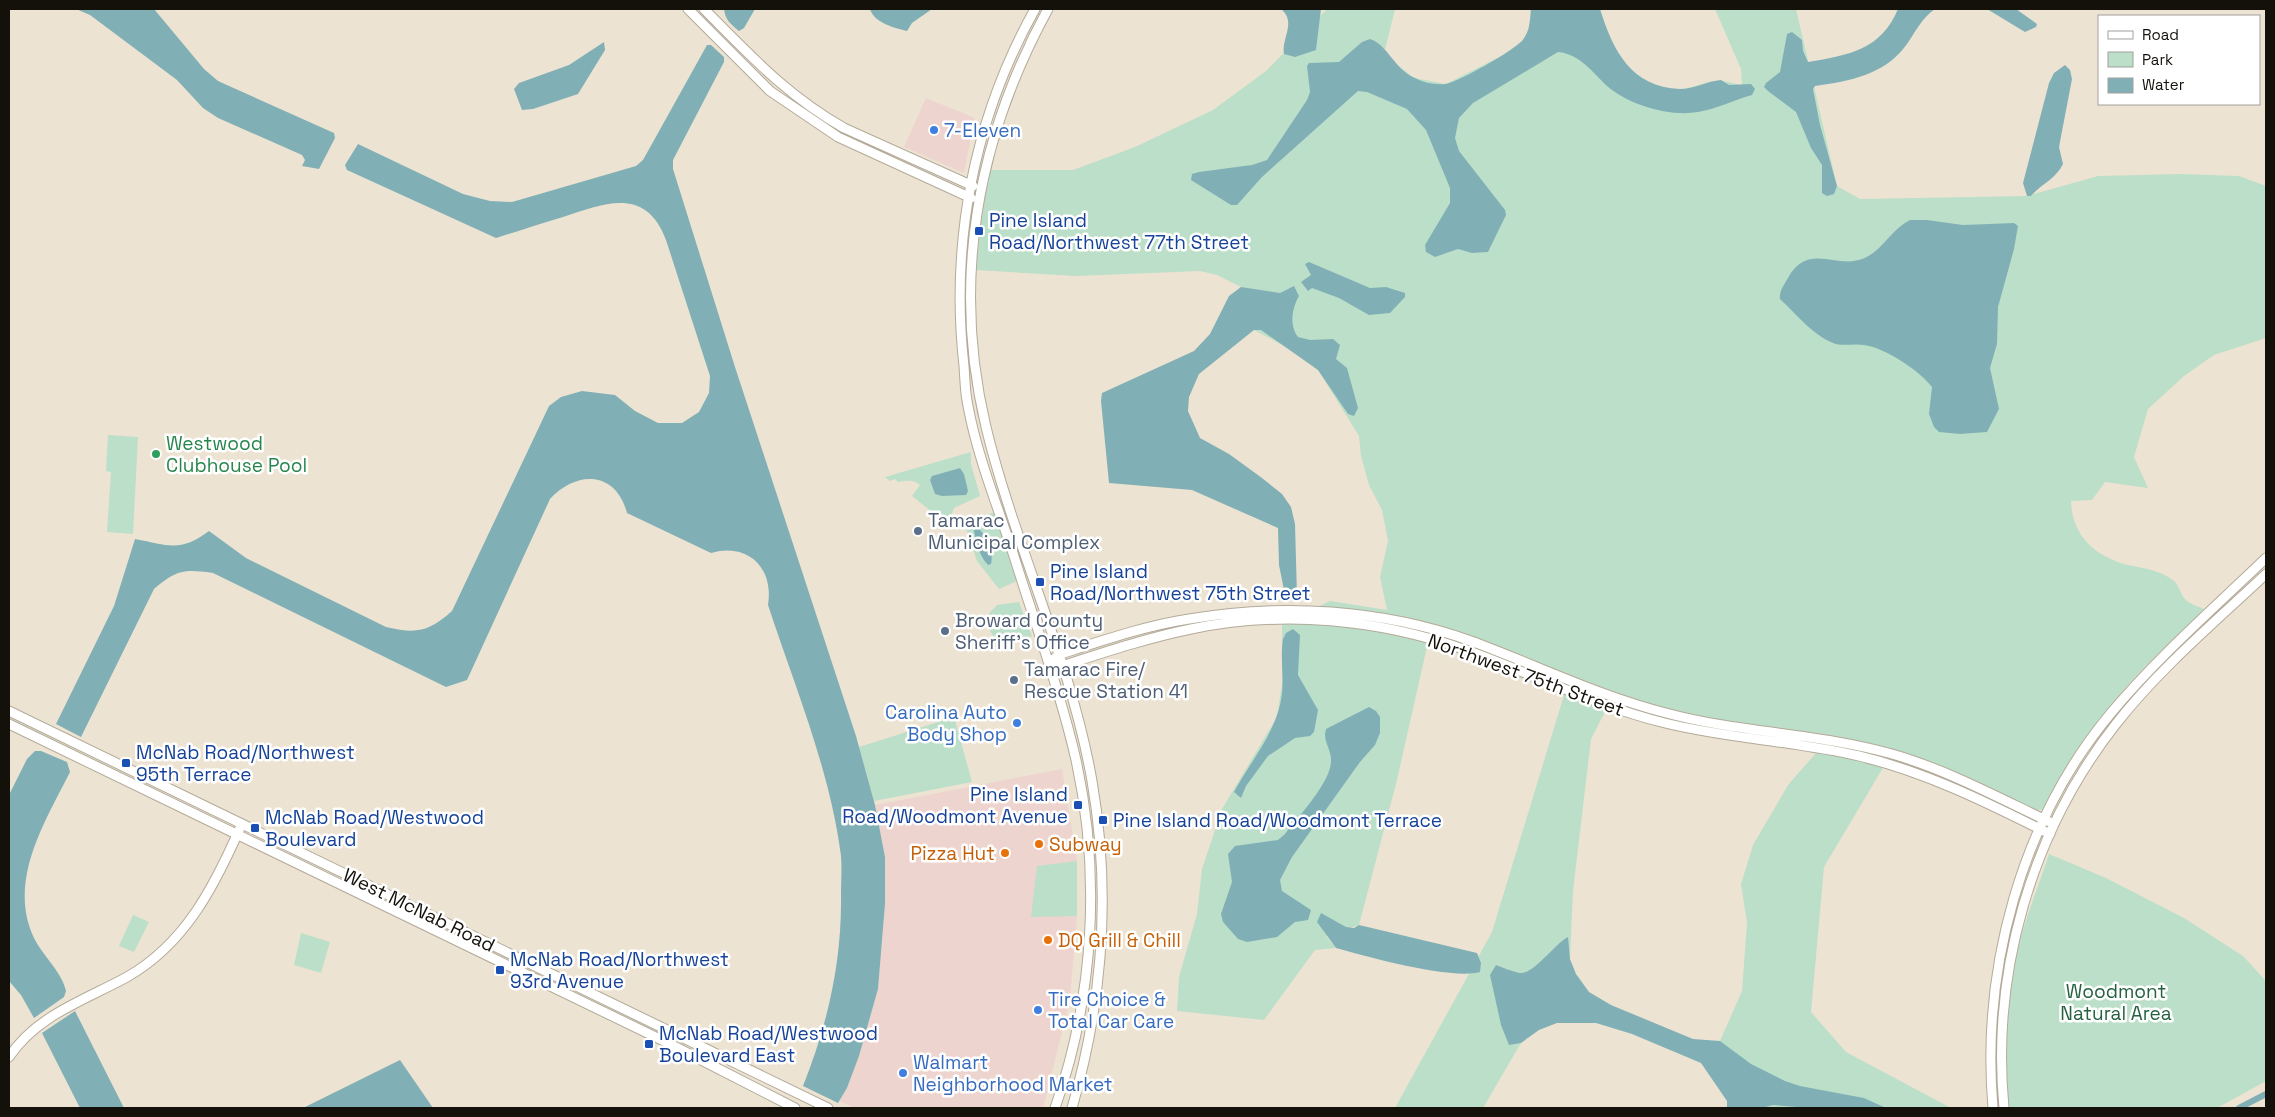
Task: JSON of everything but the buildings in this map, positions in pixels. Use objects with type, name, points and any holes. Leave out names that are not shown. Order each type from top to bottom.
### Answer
[{"type":"street","points":[[688,9],[770,91],[792,108],[838,137],[977,201]]},
{"type":"street","points":[[704,9],[777,82],[798,100],[844,128],[980,189]]},
{"type":"street","points":[[1035,9],[996,93],[970,184],[967,197],[960,301],[968,405],[1066,722],[1082,789],[1091,913],[1084,985],[1069,1058],[1055,1108]]},
{"type":"street","points":[[1048,9],[1021,60],[1006,96],[980,189],[974,226],[971,293],[974,368],[993,452],[1062,666],[1092,780],[1101,852],[1103,888],[1102,939],[1094,1018],[1074,1108]]},
{"type":"street","points":[[907,169],[910,159]]},
{"type":"street","points":[[1993,1108],[1990,1045],[1998,963],[2016,892],[2044,819],[2089,742],[2110,714],[2136,685],[2266,558]]},
{"type":"street","points":[[2004,1108],[2001,1047],[2009,964],[2026,896],[2054,824],[2081,777],[2116,724],[2151,684],[2266,574]]},
{"type":"street","name":"Northwest 75th Street","points":[[1048,664],[1058,655],[1158,625],[1227,614],[1314,610],[1387,619],[1470,641],[1610,697],[1670,715],[1806,736],[1892,754],[1932,768],[2054,824]]},
{"type":"street","name":"Northwest 75th Street","points":[[1048,664],[1062,666],[1136,643],[1221,624],[1314,618],[1383,628],[1424,636],[1467,650],[1564,690],[1630,714],[1677,726],[1757,741],[1822,748],[1890,764],[1967,794],[2050,834]]},
{"type":"street","name":"West McNab Road","points":[[9,711],[828,1108]]},
{"type":"street","name":"West McNab Road","points":[[9,724],[694,1056],[795,1108]]},
{"type":"street","points":[[9,1057],[35,1028],[54,1014],[128,976],[154,958],[173,941],[191,921],[209,893],[242,824]]},
{"type":"shaded area","points":[[926,98],[975,118],[964,173],[904,147]]},
{"type":"shaded area","points":[[1062,769],[1077,861],[1077,916],[1070,1000],[1043,1108],[855,1108],[839,1101],[847,1088],[859,1056],[878,989],[885,904],[885,857],[875,805]]},
{"type":"green space","points":[[1327,9],[1395,9],[1385,50],[1390,59],[1414,78],[1446,84],[1503,55],[1522,41],[1529,29],[1531,9],[1600,9],[1618,52],[1637,75],[1650,83],[1681,89],[1715,81],[1742,85],[1741,69],[1715,9],[1796,9],[1837,186],[1860,199],[2027,196],[2098,176],[2181,174],[2239,176],[2266,186],[2266,338],[2214,355],[2184,376],[2148,409],[2134,457],[2148,488],[2105,482],[2092,500],[2071,501],[2075,523],[2080,533],[2093,548],[2113,560],[2156,571],[2168,577],[2176,583],[2186,600],[2204,609],[2147,665],[2115,700],[2077,753],[2044,809],[2034,811],[1893,751],[1824,867],[1811,1012],[1846,1052],[1951,1108],[1755,1108],[1720,1041],[1742,991],[1747,923],[1741,884],[1753,845],[1788,785],[1816,753],[1684,731],[1606,710],[1591,739],[1573,891],[1570,959],[1483,1108],[1395,1108],[1492,932],[1564,695],[1428,642],[1397,780],[1359,925],[1326,936],[1336,948],[1315,950],[1264,1020],[1177,1011],[1179,977],[1197,914],[1202,869],[1222,809],[1277,717],[1282,684],[1282,624],[1330,601],[1387,610],[1380,577],[1388,541],[1382,510],[1369,485],[1361,456],[1359,436],[1318,370],[1290,349],[1254,330],[1241,287],[1217,275],[1200,271],[1076,276],[976,270],[979,234],[990,170],[1073,170],[1135,147],[1213,110],[1266,71]]},
{"type":"green space","points":[[108,435],[138,437],[133,534],[107,532],[111,472],[106,471]]},
{"type":"green space","points":[[971,452],[971,464],[980,496],[954,508],[950,524],[946,528],[937,516],[912,496],[920,485],[912,481],[898,482],[895,479],[890,481],[885,477]]},
{"type":"green space","points":[[998,511],[1019,580],[999,589],[977,561],[965,525],[972,520]]},
{"type":"green space","points":[[1019,602],[1032,636],[1001,648],[983,620],[997,605]]},
{"type":"green space","points":[[954,717],[972,782],[874,801],[859,747]]},
{"type":"green space","name":"Woodmont Natural Area","points":[[2049,854],[2106,878],[2184,918],[2243,956],[2266,981],[2266,1081],[2217,1108],[2008,1108],[2005,1055],[2010,984],[2020,939]]},
{"type":"green space","points":[[1077,861],[1077,916],[1031,917],[1037,866]]},
{"type":"green space","points":[[133,915],[149,922],[134,952],[119,946]]},
{"type":"green space","points":[[301,933],[330,942],[321,973],[294,965]]},
{"type":"water","points":[[76,9],[154,9],[204,69],[218,81],[334,133],[335,138],[319,169],[302,166],[305,160],[302,155],[218,118],[203,108],[177,80],[90,15]]},
{"type":"water","points":[[724,9],[755,9],[744,28],[739,31],[728,21]]},
{"type":"water","points":[[870,9],[932,9],[912,23],[907,31],[880,21],[872,14]]},
{"type":"water","points":[[1281,9],[1321,9],[1316,50],[1295,57],[1284,54],[1288,19]]},
{"type":"water","points":[[1531,9],[1600,9],[1611,39],[1626,64],[1649,82],[1663,87],[1685,89],[1721,80],[1729,85],[1751,84],[1755,89],[1752,95],[1705,111],[1675,113],[1662,111],[1626,99],[1607,86],[1579,60],[1566,53],[1558,52],[1473,103],[1459,118],[1455,138],[1459,151],[1505,210],[1506,215],[1488,252],[1472,253],[1458,249],[1435,257],[1426,252],[1425,245],[1450,203],[1450,188],[1426,130],[1407,109],[1367,92],[1358,91],[1262,177],[1237,205],[1231,205],[1191,180],[1192,174],[1199,172],[1252,165],[1267,160],[1307,100],[1310,92],[1307,66],[1309,63],[1339,62],[1362,42],[1370,39],[1382,46],[1402,69],[1418,80],[1433,84],[1445,84],[1485,66],[1517,46],[1528,30]]},
{"type":"water","points":[[1898,9],[1935,9],[1923,21],[1907,44],[1888,63],[1866,75],[1841,82],[1815,86],[1813,89],[1820,125],[1837,186],[1834,194],[1827,196],[1822,193],[1822,165],[1811,148],[1796,112],[1764,87],[1766,83],[1780,72],[1787,34],[1792,32],[1802,40],[1803,51],[1808,62],[1837,57],[1873,42],[1883,34]]},
{"type":"water","points":[[1987,9],[2016,9],[2037,24],[2036,27],[2025,32]]},
{"type":"water","points":[[604,42],[605,50],[578,94],[533,109],[522,110],[514,89],[519,83],[569,65]]},
{"type":"water","points":[[707,45],[711,45],[724,57],[724,62],[673,160],[673,169],[735,367],[856,736],[875,805],[885,857],[885,904],[878,989],[859,1056],[847,1088],[838,1103],[803,1086],[820,1039],[836,968],[841,919],[841,856],[829,792],[820,760],[768,605],[769,592],[767,580],[756,561],[747,555],[736,551],[711,553],[627,513],[622,499],[605,482],[594,479],[572,483],[550,499],[467,680],[446,687],[213,573],[187,571],[169,578],[154,589],[81,737],[56,724],[114,606],[135,539],[173,546],[190,542],[209,531],[246,558],[386,627],[414,631],[422,630],[444,618],[452,611],[549,406],[561,397],[582,391],[615,395],[635,411],[658,423],[682,423],[699,412],[709,393],[710,376],[666,240],[658,223],[647,212],[636,205],[623,203],[609,204],[496,238],[347,170],[345,165],[358,144],[463,194],[490,201],[512,202],[636,166],[643,160]]},
{"type":"water","points":[[2065,65],[2070,70],[2072,79],[2059,147],[2063,164],[2052,178],[2031,196],[2027,196],[2023,183],[2049,83],[2054,73]]},
{"type":"water","points":[[1910,220],[1927,220],[1963,225],[2014,223],[2018,226],[2014,249],[1998,307],[1997,344],[1990,368],[1999,409],[1987,432],[1960,434],[1939,432],[1934,427],[1929,414],[1932,387],[1919,374],[1881,350],[1860,345],[1837,344],[1826,339],[1805,324],[1780,299],[1781,291],[1788,278],[1796,267],[1804,261],[1813,259],[1852,261],[1862,259],[1869,256],[1897,229]]},
{"type":"water","points":[[1309,262],[1370,288],[1386,287],[1405,293],[1405,297],[1390,313],[1369,315],[1339,298],[1312,288],[1308,291],[1301,282],[1311,275],[1305,264]]},
{"type":"water","points":[[1294,286],[1299,296],[1292,317],[1295,333],[1298,337],[1310,340],[1333,339],[1340,345],[1336,359],[1347,368],[1358,408],[1354,416],[1348,414],[1318,370],[1261,330],[1254,330],[1199,374],[1189,397],[1188,411],[1200,438],[1229,454],[1262,478],[1282,494],[1291,507],[1295,524],[1297,596],[1294,600],[1286,600],[1279,565],[1278,528],[1192,490],[1109,483],[1101,401],[1102,393],[1194,351],[1210,334],[1229,296],[1241,287],[1280,293]]},
{"type":"water","points":[[960,468],[964,474],[968,491],[966,495],[942,496],[935,494],[930,480],[932,476]]},
{"type":"water","points":[[978,528],[984,535],[991,550],[992,560],[991,564],[988,565],[980,553],[977,544],[974,530]]},
{"type":"water","points":[[1293,629],[1300,635],[1298,675],[1318,710],[1314,732],[1310,736],[1295,738],[1268,756],[1246,786],[1241,798],[1234,792],[1270,733],[1279,707],[1282,693],[1283,639],[1286,633]]},
{"type":"water","points":[[1369,707],[1376,711],[1380,717],[1380,733],[1375,745],[1360,762],[1292,857],[1280,880],[1282,891],[1311,910],[1308,920],[1295,922],[1277,937],[1247,942],[1238,939],[1223,922],[1221,914],[1232,882],[1228,854],[1235,846],[1278,840],[1285,834],[1319,790],[1329,770],[1331,757],[1325,737],[1326,729]]},
{"type":"water","points":[[35,751],[41,751],[67,762],[70,772],[32,852],[27,874],[25,895],[27,917],[34,938],[61,977],[66,991],[64,997],[34,1018],[21,995],[9,981],[9,795],[27,759]]},
{"type":"water","points":[[1321,913],[1346,927],[1354,928],[1359,925],[1477,953],[1481,963],[1480,972],[1467,974],[1430,970],[1388,962],[1336,948],[1317,922]]},
{"type":"water","points":[[1568,937],[1570,959],[1576,974],[1589,992],[1611,1005],[1693,1039],[1720,1041],[1751,1064],[1785,1081],[1800,1086],[1864,1098],[1886,1108],[1809,1108],[1773,1105],[1762,1108],[1727,1108],[1727,1101],[1701,1063],[1632,1034],[1596,1023],[1557,1023],[1539,1030],[1521,1043],[1509,1045],[1501,1025],[1490,975],[1496,965],[1519,973],[1525,972],[1537,965]]},
{"type":"water","points":[[75,1011],[124,1108],[80,1108],[42,1033]]},
{"type":"water","points":[[400,1060],[433,1108],[303,1108]]},
{"type":"waterway","points":[[2239,1108],[2266,1094]]},
{"type":"place","name":"7-Eleven","points":[[934,130]]},
{"type":"place","name":"Pine Island Road/Northwest 77th Street","points":[[979,231]]},
{"type":"place","name":"Westwood Clubhouse Pool","points":[[156,454]]},
{"type":"place","name":"Tamarac Municipal Complex","points":[[918,531]]},
{"type":"place","name":"Pine Island Road/Northwest 75th Street","points":[[1040,582]]},
{"type":"place","name":"Broward County Sheriff's Office","points":[[945,631]]},
{"type":"place","name":"Tamarac Fire/ Rescue Station 41","points":[[1014,680]]},
{"type":"place","name":"Carolina Auto Body Shop","points":[[1017,723]]},
{"type":"place","name":"McNab Road/Northwest 95th Terrace","points":[[126,763]]},
{"type":"place","name":"Pine Island Road/Woodmont Avenue","points":[[1078,805]]},
{"type":"place","name":"Pine Island Road/Woodmont Terrace","points":[[1103,820]]},
{"type":"place","name":"McNab Road/Westwood Boulevard","points":[[255,828]]},
{"type":"place","name":"Subway","points":[[1039,844]]},
{"type":"place","name":"Pizza Hut","points":[[1005,853]]},
{"type":"place","name":"DQ Grill & Chill","points":[[1048,940]]},
{"type":"place","name":"McNab Road/Northwest 93rd Avenue","points":[[500,970]]},
{"type":"place","name":"Tire Choice & Total Car Care","points":[[1038,1010]]},
{"type":"place","name":"McNab Road/Westwood Boulevard East","points":[[649,1044]]},
{"type":"place","name":"Walmart Neighborhood Market","points":[[903,1073]]}]
